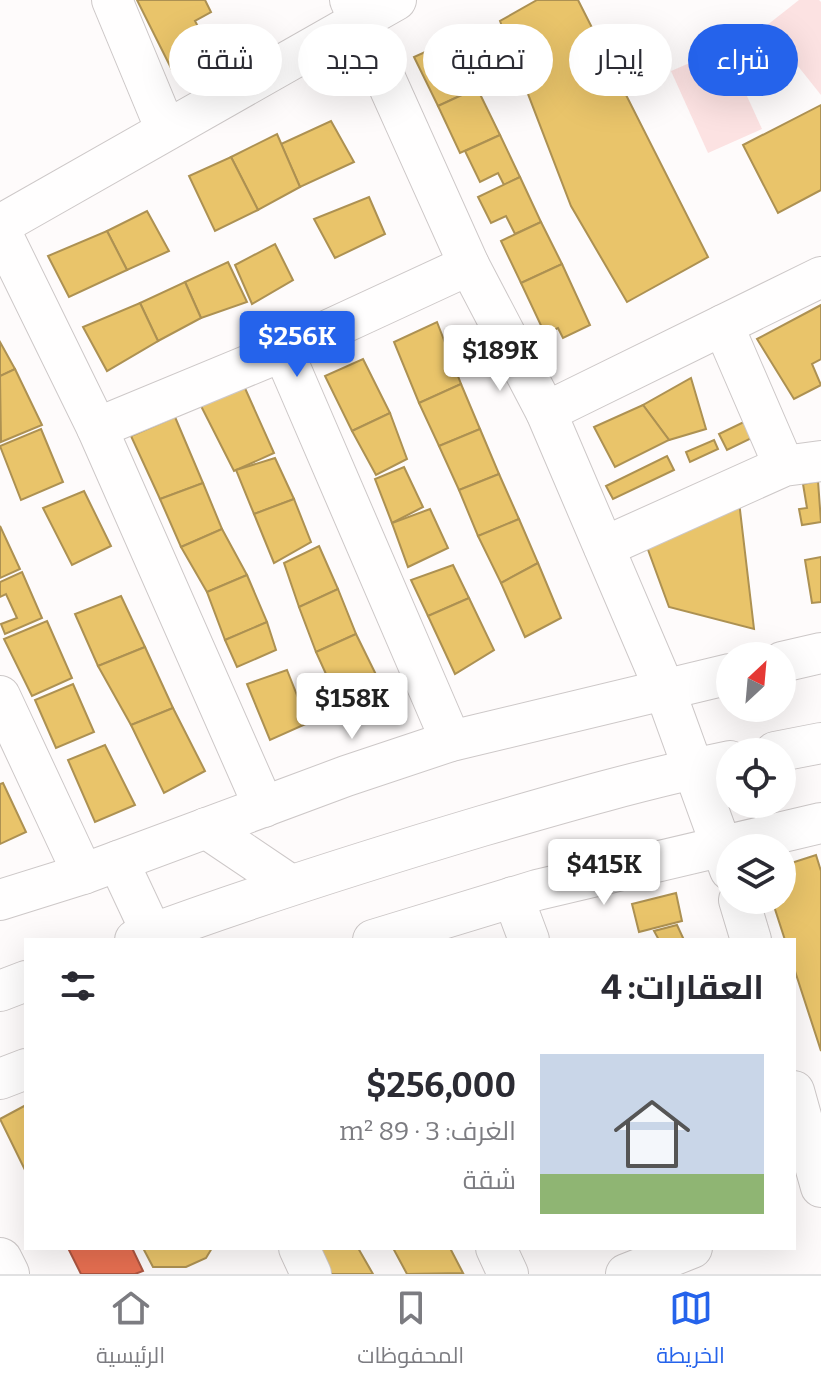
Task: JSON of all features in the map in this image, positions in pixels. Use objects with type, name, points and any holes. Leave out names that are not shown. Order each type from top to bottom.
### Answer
[{"type":"main road","points":[[0,1260],[7,1274]]},
{"type":"street","points":[[112,0],[166,130]]},
{"type":"street","points":[[264,807],[97,428],[0,228],[166,130],[355,10],[396,0]]},
{"type":"street","points":[[355,10],[469,265],[546,412],[664,688],[712,765],[722,834]]},
{"type":"street","points":[[97,428],[283,351],[469,265]]},
{"type":"street","points":[[546,412],[821,277]]},
{"type":"street","points":[[604,547],[803,464],[723,325]]},
{"type":"street","points":[[283,351],[451,741]]},
{"type":"street","points":[[796,659],[821,653]]},
{"type":"street","points":[[0,900],[100,868],[451,741],[716,677]]},
{"type":"street","points":[[0,696],[100,868],[147,938],[289,884],[541,809],[712,765]]},
{"type":"street","points":[[796,748],[821,743]]},
{"type":"street","points":[[791,834],[821,823]]},
{"type":"street","points":[[206,828],[289,884]]},
{"type":"street","points":[[380,938],[513,897],[716,860]]},
{"type":"street","points":[[513,897],[528,938]]},
{"type":"street","points":[[743,914],[750,938]]},
{"type":"street","points":[[0,991],[24,982]]},
{"type":"street","points":[[0,1079],[24,1070]]},
{"type":"street","points":[[796,1098],[821,1190],[796,1204]]},
{"type":"street","points":[[300,1250],[311,1274]]},
{"type":"street","points":[[497,1250],[508,1274]]},
{"type":"street","points":[[638,1263],[685,1250]]},
{"type":"shaded area","points":[[799,0],[821,2],[821,95],[798,66],[798,24],[769,24]]},
{"type":"shaded area","points":[[688,64],[688,96],[747,96],[762,129],[708,153],[672,71]]},
{"type":"building: سكن","points":[[137,0],[205,0],[211,12],[195,21],[197,24],[169,24],[169,64]]},
{"type":"building: سكن","points":[[537,0],[578,0],[590,24],[569,24],[569,96],[627,96],[708,257],[627,302],[571,206],[529,96],[553,96],[553,24],[501,24],[500,21]]},
{"type":"building: سكن","points":[[423,53],[423,75],[414,57]]},
{"type":"building: سكن","points":[[433,96],[460,96],[438,106]]},
{"type":"building: سكن","points":[[460,96],[481,96],[500,135],[460,153],[438,106]]},
{"type":"building: سكن","points":[[821,105],[821,190],[778,213],[743,145]]},
{"type":"building: سكن","points":[[331,121],[354,162],[300,187],[281,144]]},
{"type":"building: سكن","points":[[277,134],[300,187],[258,210],[231,157]]},
{"type":"building: سكن","points":[[500,135],[520,177],[504,185],[498,173],[480,182],[465,151]]},
{"type":"building: سكن","points":[[231,157],[258,210],[215,231],[189,176]]},
{"type":"building: سكن","points":[[520,177],[541,222],[515,234],[506,216],[491,223],[478,197]]},
{"type":"building: سكن","points":[[369,197],[385,234],[335,258],[314,219]]},
{"type":"building: سكن","points":[[147,211],[169,251],[127,270],[107,231]]},
{"type":"building: سكن","points":[[541,222],[562,264],[521,283],[501,241]]},
{"type":"building: سكن","points":[[107,231],[127,270],[69,297],[48,256]]},
{"type":"building: سكن","points":[[275,244],[293,280],[252,304],[235,265]]},
{"type":"building: سكن","points":[[228,262],[247,302],[201,318],[185,282]]},
{"type":"building: سكن","points":[[562,264],[590,325],[563,338],[558,328],[545,334],[521,283]]},
{"type":"building: سكن","points":[[185,282],[201,318],[158,341],[140,303]]},
{"type":"building: سكن","points":[[140,303],[158,341],[107,371],[83,327]]},
{"type":"building: سكن","points":[[821,305],[821,359],[812,364],[821,385],[794,399],[757,339]]},
{"type":"building: سكن","points":[[437,322],[461,384],[419,403],[394,342]]},
{"type":"building: سكن","points":[[0,342],[15,369],[0,376]]},
{"type":"building: سكن","points":[[363,359],[390,413],[352,431],[325,376]]},
{"type":"building: سكن","points":[[15,369],[42,425],[1,442],[0,376]]},
{"type":"building: سكن","points":[[691,378],[706,429],[669,440],[643,405]]},
{"type":"building: سكن","points":[[461,384],[480,429],[439,446],[419,403]]},
{"type":"building: سكن","points":[[244,386],[274,453],[234,471],[200,404]]},
{"type":"building: سكن","points":[[643,405],[669,440],[615,467],[594,427]]},
{"type":"building: سكن","points":[[390,413],[407,459],[376,475],[352,431]]},
{"type":"building: سكن","points":[[175,417],[203,483],[160,499],[131,436]]},
{"type":"building: سكن","points":[[748,420],[760,434],[727,450],[719,434]]},
{"type":"building: سكن","points":[[41,429],[63,482],[21,500],[0,446]]},
{"type":"building: سكن","points":[[480,429],[499,474],[459,490],[439,446]]},
{"type":"building: سكن","points":[[714,440],[718,449],[690,462],[686,452]]},
{"type":"building: سكن","points":[[667,456],[674,470],[613,499],[606,486]]},
{"type":"building: سكن","points":[[275,458],[294,499],[254,514],[236,470]]},
{"type":"building: سكن","points":[[404,467],[423,507],[392,523],[375,479]]},
{"type":"building: سكن","points":[[499,474],[519,519],[478,536],[459,490]]},
{"type":"building: سكن","points":[[818,481],[821,522],[802,525],[799,509],[807,508],[803,484]]},
{"type":"building: سكن","points":[[203,483],[222,529],[181,547],[160,499]]},
{"type":"building: سكن","points":[[84,491],[111,546],[72,565],[43,508]]},
{"type":"building: سكن","points":[[738,493],[754,629],[669,607],[643,536]]},
{"type":"building: سكن","points":[[294,499],[311,542],[274,563],[254,514]]},
{"type":"building: سكن","points":[[430,509],[448,548],[408,567],[392,523]]},
{"type":"building: سكن","points":[[519,519],[538,563],[501,583],[478,536]]},
{"type":"building: سكن","points":[[0,526],[20,569],[0,578]]},
{"type":"building: سكن","points":[[222,529],[247,575],[207,592],[181,547]]},
{"type":"building: سكن","points":[[319,546],[338,589],[299,607],[284,563]]},
{"type":"building: سكن","points":[[821,557],[821,602],[812,603],[805,560]]},
{"type":"building: سكن","points":[[538,563],[561,618],[525,637],[501,583]]},
{"type":"building: سكن","points":[[453,565],[469,598],[428,616],[411,580]]},
{"type":"building: سكن","points":[[22,572],[42,618],[5,634],[1,624],[17,618],[6,594],[0,597],[0,582]]},
{"type":"building: سكن","points":[[247,575],[267,622],[225,640],[207,592]]},
{"type":"building: سكن","points":[[338,589],[356,634],[316,652],[299,607]]},
{"type":"building: سكن","points":[[121,596],[145,647],[98,666],[75,614]]},
{"type":"building: سكن","points":[[469,598],[494,650],[455,674],[428,616]]},
{"type":"building: سكن","points":[[47,621],[72,678],[32,696],[4,639]]},
{"type":"building: سكن","points":[[267,622],[276,650],[237,667],[225,640]]},
{"type":"building: سكن","points":[[356,634],[384,691],[345,716],[316,652]]},
{"type":"building: سكن","points":[[145,647],[173,708],[131,725],[98,666]]},
{"type":"building: سكن","points":[[287,670],[308,723],[270,740],[247,684]]},
{"type":"building: سكن","points":[[73,684],[94,732],[56,748],[35,700]]},
{"type":"building: سكن","points":[[173,708],[205,771],[164,793],[131,725]]},
{"type":"building: سكن","points":[[105,745],[135,805],[95,822],[68,760]]},
{"type":"building: سكن","points":[[3,783],[26,832],[0,844],[0,784]]},
{"type":"building: سكن","points":[[816,855],[821,871],[821,1051],[796,974],[796,938],[784,938],[777,914],[796,914],[796,861]]},
{"type":"building: سكن","points":[[676,893],[682,921],[639,932],[632,904]]},
{"type":"building: سكن","points":[[677,925],[683,938],[658,938],[654,931]]},
{"type":"building: سكن","points":[[24,1106],[24,1168],[0,1119]]},
{"type":"building: سكن","points":[[144,1250],[211,1250],[206,1258],[186,1267],[153,1267]]},
{"type":"building: سكن","points":[[359,1250],[373,1274],[327,1274],[315,1252]]},
{"type":"building: سكن","points":[[394,1250],[451,1250],[463,1273],[407,1274]]},
{"type":"building: متاجر","points":[[69,1250],[133,1250],[143,1271],[135,1274],[81,1274]]}]
